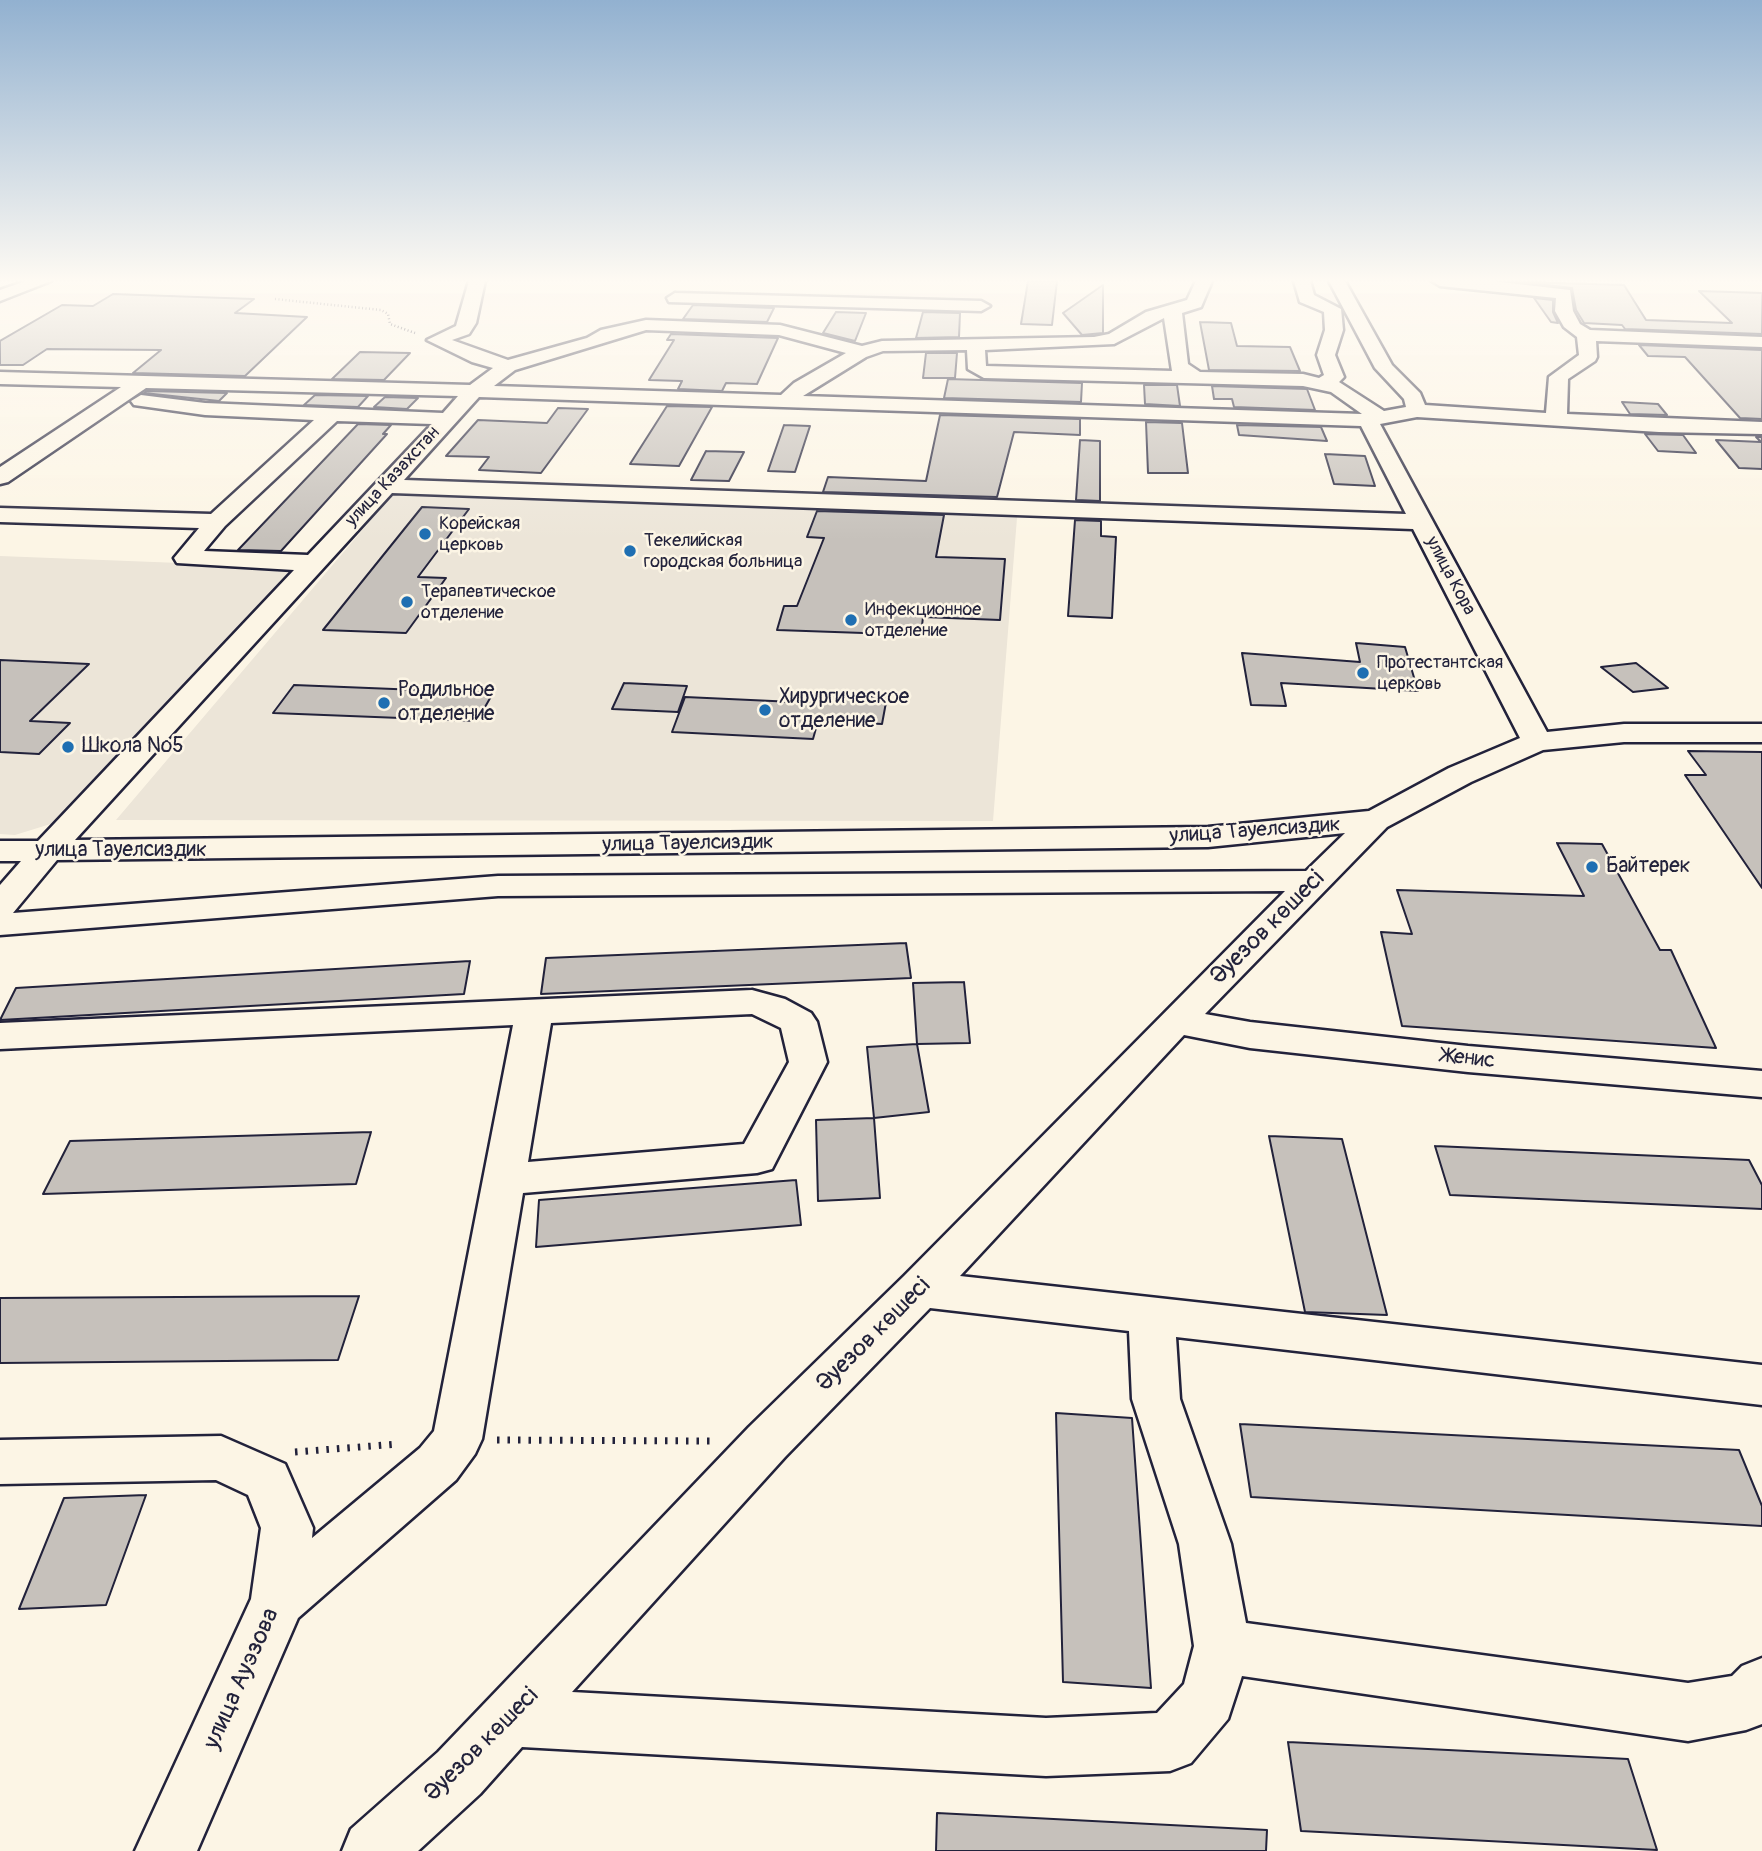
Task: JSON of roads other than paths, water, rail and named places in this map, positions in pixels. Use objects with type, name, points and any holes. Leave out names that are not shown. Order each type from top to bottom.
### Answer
[{"type":"street","name":"улица Казахстан","points":[[0,906],[46,852],[474,391],[506,367]]},
{"type":"street","points":[[787,400],[801,387],[836,367]]},
{"type":"street","points":[[976,367],[984,372],[1324,383],[1361,402],[1369,419]]},
{"type":"street","points":[[1181,367],[1199,379]]},
{"type":"street","points":[[1324,383],[1334,377],[1331,367]]},
{"type":"street","points":[[1384,367],[1413,397],[1417,411]]},
{"type":"street","points":[[1556,420],[1559,377],[1573,367]]},
{"type":"street","points":[[0,378],[134,387],[474,391],[1369,419],[1417,411],[1556,420],[1762,428]]},
{"type":"street","points":[[134,387],[143,401],[172,407],[448,419]]},
{"type":"street","points":[[0,477],[134,387]]},
{"type":"street","points":[[314,563],[186,558],[217,521],[331,415]]},
{"type":"street","name":"улица Кора","points":[[1369,419],[1537,742]]},
{"type":"street","points":[[386,486],[1422,522]]},
{"type":"street","points":[[0,515],[217,521]]},
{"type":"street","points":[[1376,820],[1460,775],[1537,742],[1624,733],[1762,733]]},
{"type":"street","name":"улица Тауелсиздик","points":[[0,851],[1208,838],[1376,820]]},
{"type":"street","name":"Әуезов көшесі","points":[[373,1851],[459,1773],[767,1442],[920,1289],[1176,1021],[1376,820]]},
{"type":"street","name":"улица Тауелсиздик","points":[[0,924],[498,886],[1315,881]]},
{"type":"street","points":[[0,1036],[752,1002],[772,1007],[798,1022],[808,1062],[757,1158],[505,1179]]},
{"type":"street","points":[[278,1600],[438,1464],[457,1439],[534,1012]]},
{"type":"street","name":"Женис","points":[[1176,1021],[1250,1035],[1758,1090]]},
{"type":"street","points":[[920,1289],[1762,1385]]},
{"type":"street","points":[[512,1717],[1046,1747],[1170,1742],[1208,1699],[1222,1646],[1205,1544],[1156,1399],[1152,1315]]},
{"type":"street","name":"улица Ауэзова","points":[[0,1462],[221,1458],[267,1480],[288,1528],[278,1600],[166,1851]]},
{"type":"street","points":[[1222,1646],[1688,1712],[1746,1702],[1762,1686]]},
{"type":"place","name":"Корейская церковь","points":[[425,534]]},
{"type":"place","name":"Текелийская городская больница","points":[[630,551]]},
{"type":"place","name":"Терапевтическое отделение","points":[[407,602]]},
{"type":"place","name":"Инфекционное отделение","points":[[851,620]]},
{"type":"place","name":"Протестантская церковь","points":[[1363,673]]},
{"type":"place","name":"Родильное отделение","points":[[384,703]]},
{"type":"place","name":"Хирургическое отделение","points":[[765,710]]},
{"type":"place","name":"Школа №5","points":[[68,747]]},
{"type":"place","name":"Байтерек","points":[[1592,867]]}]
